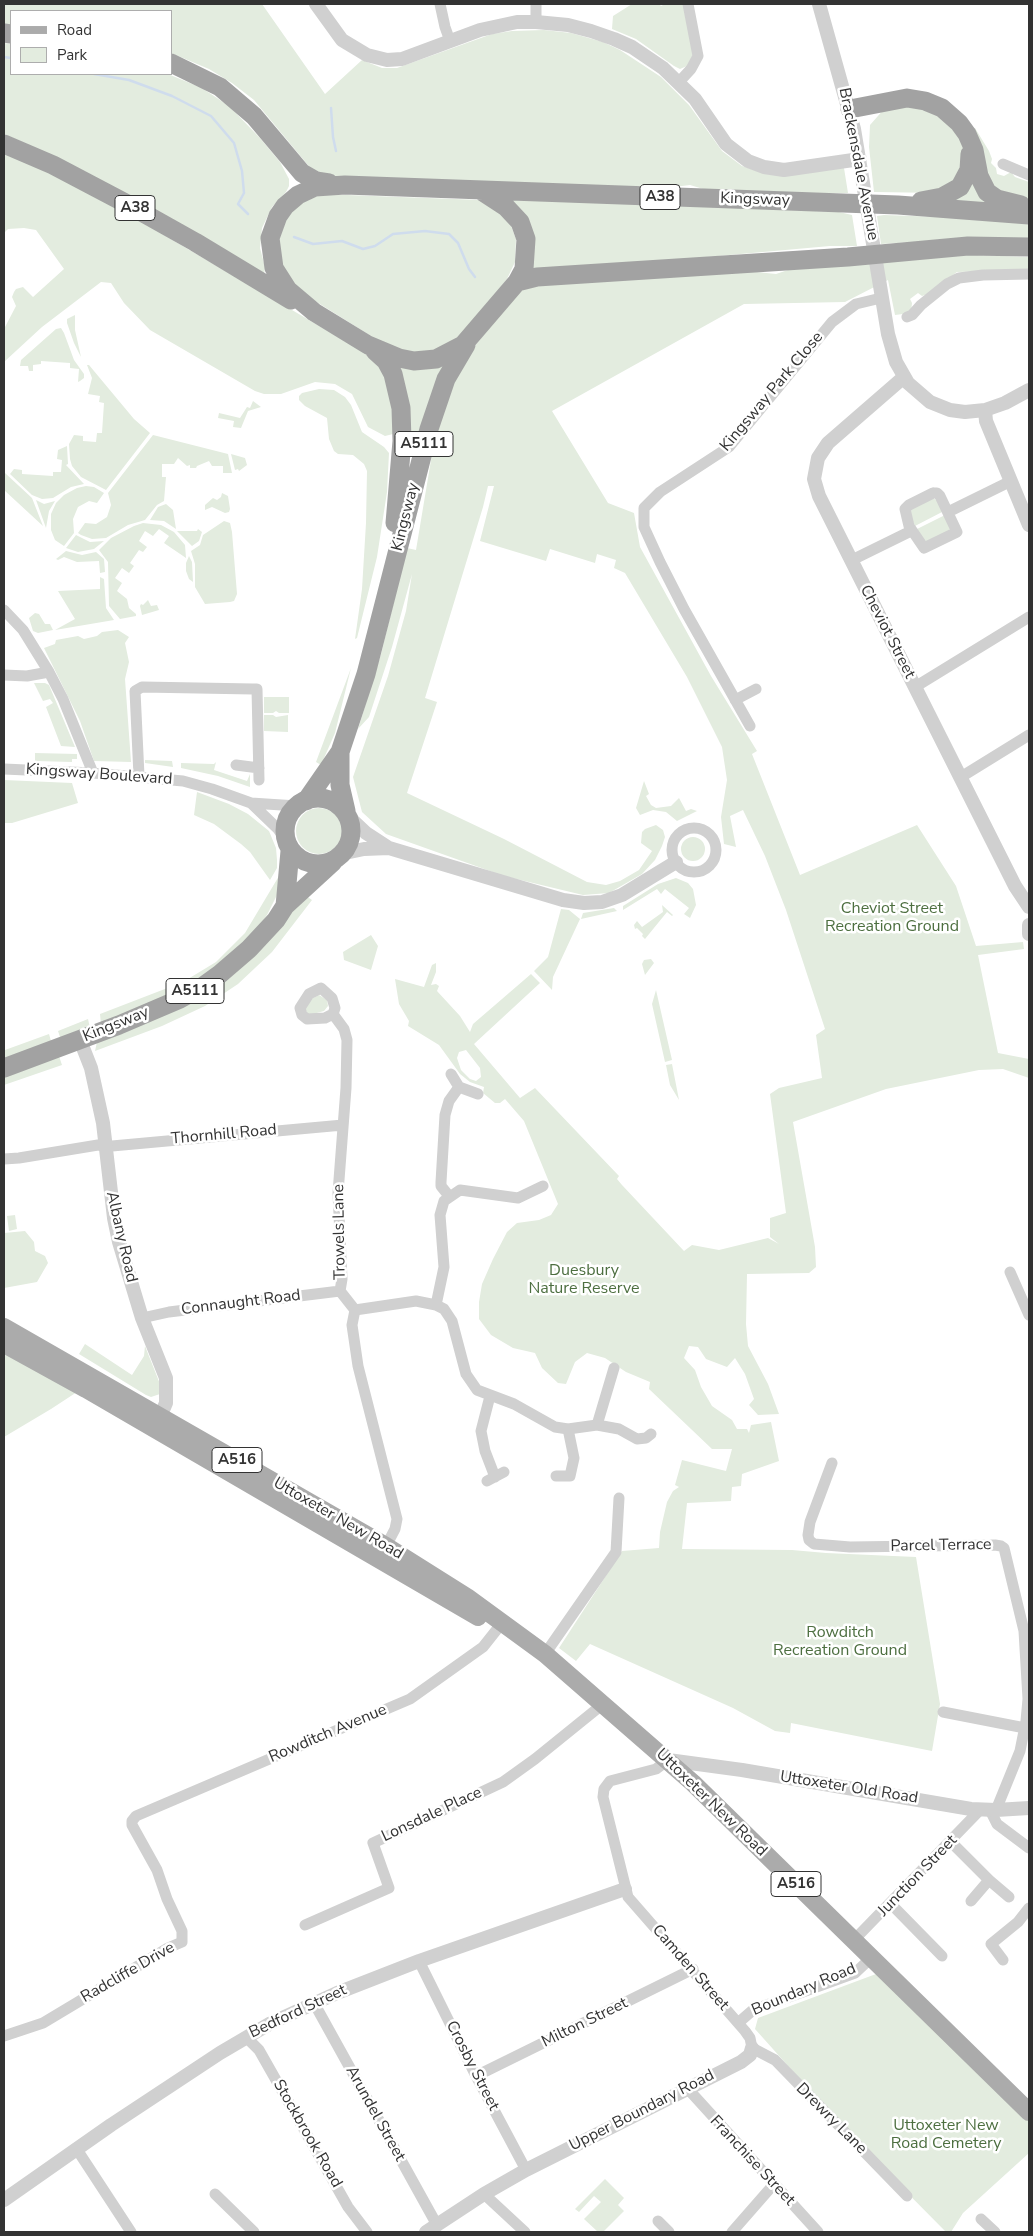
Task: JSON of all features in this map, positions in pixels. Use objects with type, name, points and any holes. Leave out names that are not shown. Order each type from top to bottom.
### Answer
[{"type":"highway","name":"A38","points":[[4,144],[53,165],[129,205],[368,345],[399,358],[414,361],[436,359],[463,345],[517,282],[526,260],[526,239],[523,229],[512,213],[480,190],[345,185],[316,181],[302,173],[271,135],[235,99],[220,87],[172,63]]},
{"type":"highway","points":[[850,109],[899,98],[924,101],[952,115],[963,128],[971,144],[976,157],[978,176],[987,192],[1004,202],[1029,207]]},
{"type":"highway","points":[[896,205],[942,197],[957,189],[964,181],[969,170],[971,144]]},
{"type":"highway","name":"A38","points":[[314,312],[288,290],[277,275],[270,248],[273,227],[285,206],[298,195],[315,187],[345,185]]},
{"type":"highway","name":"Kingsway","points":[[480,190],[896,205],[1029,215]]},
{"type":"highway","points":[[517,282],[537,278],[904,253],[968,246],[1029,247]]},
{"type":"highway","name":"Kingsway","points":[[302,803],[340,752],[366,674],[432,421],[446,379],[480,326]]},
{"type":"highway","name":"Kingsway","points":[[368,345],[386,361],[393,374],[401,408],[402,441],[395,514],[393,572]]},
{"type":"highway","name":"Kingsway","points":[[340,752],[340,786],[348,814]]},
{"type":"highway","points":[[302,803],[318,798],[328,800],[338,804],[348,814]]},
{"type":"highway","name":"A5111","points":[[285,906],[288,845],[286,823],[292,811],[302,803]]},
{"type":"highway","name":"A5111","points":[[339,858],[351,840],[348,814]]},
{"type":"highway","points":[[288,845],[305,862],[314,864],[339,858]]},
{"type":"highway","name":"Kingsway","points":[[4,1068],[84,1049],[202,987],[249,949],[276,920],[285,906],[339,858]]},
{"type":"main road","name":"Uttoxeter New Road","points":[[4,1327],[158,1422],[382,1553],[540,1650],[668,1760],[1029,2112]]},
{"type":"main road","name":"Uttoxeter New Road","points":[[4,1344],[158,1422]]},
{"type":"street","points":[[316,4],[342,40],[356,50],[392,61],[491,27],[536,22],[568,26],[614,38],[650,57],[679,82],[695,99],[734,153],[755,164],[784,170],[860,159]]},
{"type":"street","points":[[440,4],[450,41]]},
{"type":"street","points":[[536,4],[536,22]]},
{"type":"street","points":[[679,82],[691,69],[698,56],[688,4]]},
{"type":"street","name":"Brackensdale Avenue","points":[[818,4],[850,109],[860,159],[890,346],[904,377],[916,392],[940,407],[964,412],[985,410],[1005,403],[1029,390]]},
{"type":"street","points":[[1003,164],[1029,175]]},
{"type":"street","points":[[907,317],[912,315],[918,301],[959,278],[983,275],[1029,274]]},
{"type":"street","name":"Kingsway Park Close","points":[[750,726],[684,609],[651,544],[644,527],[644,508],[660,492],[729,447],[832,322],[856,304],[881,298]]},
{"type":"street","name":"Cheviot Street","points":[[904,377],[828,443],[818,458],[814,479],[819,496],[1015,886],[1029,907]]},
{"type":"street","points":[[985,410],[986,421],[1029,525]]},
{"type":"street","points":[[948,512],[1011,481]]},
{"type":"street","points":[[935,492],[940,496],[948,512],[957,532],[924,548],[911,531],[905,512],[909,504],[935,492]]},
{"type":"street","points":[[852,560],[911,531]]},
{"type":"street","points":[[4,610],[22,630],[49,672],[63,699],[93,773]]},
{"type":"street","points":[[915,687],[1029,617]]},
{"type":"street","points":[[4,676],[27,676],[49,672]]},
{"type":"street","points":[[140,776],[134,693],[142,688],[257,689],[259,780]]},
{"type":"street","points":[[735,700],[756,689]]},
{"type":"street","points":[[961,777],[1029,735]]},
{"type":"street","points":[[236,764],[259,768]]},
{"type":"street","name":"Kingsway Boulevard","points":[[4,769],[140,776],[183,781],[212,789],[251,804]]},
{"type":"street","points":[[251,804],[302,803]]},
{"type":"street","points":[[251,804],[278,829],[288,845]]},
{"type":"street","points":[[348,814],[366,833],[389,848],[564,900],[584,903],[602,902],[622,895],[676,862]]},
{"type":"street","points":[[339,858],[364,849],[389,848]]},
{"type":"street","points":[[1029,925],[1029,934]]},
{"type":"street","name":"Trowels Lane","points":[[333,1014],[344,1029],[347,1040],[338,1193],[342,1279],[340,1291],[355,1310]]},
{"type":"street","name":"Albany Road","points":[[84,1049],[103,1123],[114,1218],[142,1318],[166,1378],[167,1397],[158,1422]]},
{"type":"street","points":[[451,1074],[459,1087],[478,1094]]},
{"type":"street","points":[[449,1196],[441,1182],[445,1115],[449,1101],[459,1087]]},
{"type":"street","name":"Thornhill Road","points":[[4,1159],[98,1145],[106,1146],[343,1125]]},
{"type":"street","points":[[436,1304],[444,1267],[441,1207],[449,1196],[460,1190],[467,1190],[518,1198],[543,1186]]},
{"type":"street","points":[[1010,1272],[1029,1315]]},
{"type":"street","name":"Connaught Road","points":[[142,1318],[169,1312],[340,1291]]},
{"type":"street","points":[[382,1553],[395,1530],[396,1519],[358,1366],[352,1326],[355,1310],[416,1301],[436,1304],[444,1310],[452,1321],[470,1382],[477,1390],[514,1404],[555,1427],[568,1429],[597,1425],[619,1429],[637,1439],[646,1438],[651,1434]]},
{"type":"street","points":[[597,1425],[614,1368]]},
{"type":"street","points":[[490,1396],[481,1431],[485,1451],[496,1477]]},
{"type":"street","points":[[568,1429],[574,1458],[570,1476],[570,1488]]},
{"type":"street","name":"Parcel Terrace","points":[[832,1463],[810,1522],[808,1535],[814,1544],[850,1547],[995,1545],[1004,1548],[1024,1631],[1028,1699],[1025,1728],[1016,1764],[989,1810]]},
{"type":"street","points":[[556,1476],[570,1476]]},
{"type":"street","points":[[540,1650],[616,1552],[619,1498]]},
{"type":"street","name":"Rowditch Avenue","points":[[136,1816],[410,1699],[482,1646],[500,1626]]},
{"type":"street","name":"Lonsdale Place","points":[[305,1925],[389,1888],[372,1843],[502,1782],[535,1759],[603,1704]]},
{"type":"street","points":[[942,1712],[1025,1728]]},
{"type":"street","points":[[625,1889],[603,1797],[604,1789],[610,1781],[656,1770],[668,1760]]},
{"type":"street","name":"Uttoxeter Old Road","points":[[668,1760],[705,1764],[989,1810],[1029,1808]]},
{"type":"street","points":[[989,1810],[997,1824],[1029,1848]]},
{"type":"street","name":"Junction Street","points":[[854,1940],[951,1842],[989,1810]]},
{"type":"street","name":"Radcliffe Drive","points":[[4,2036],[33,2027],[53,2018],[168,1948],[182,1942],[182,1931],[167,1899],[157,1870],[132,1825],[132,1821],[136,1816]]},
{"type":"street","points":[[951,1842],[1009,1897]]},
{"type":"street","points":[[971,1902],[989,1880]]},
{"type":"street","name":"Bedford Street","points":[[4,2200],[76,2148],[246,2037],[314,2003],[419,1961],[625,1889]]},
{"type":"street","name":"Camden Street","points":[[625,1889],[628,1897],[693,1969],[750,2038],[752,2048]]},
{"type":"street","points":[[891,1904],[942,1956]]},
{"type":"street","points":[[1003,1960],[991,1944],[1020,1920],[1029,1908]]},
{"type":"street","name":"Boundary Road","points":[[738,2023],[753,2010],[855,1973],[871,1958]]},
{"type":"street","name":"Crosby Street","points":[[419,1961],[476,2076],[526,2170]]},
{"type":"street","name":"Milton Street","points":[[476,2076],[693,1969]]},
{"type":"street","name":"Arundel Street","points":[[314,2003],[432,2228]]},
{"type":"street","name":"Stockbrook Road","points":[[246,2037],[259,2050],[348,2206],[367,2232]]},
{"type":"street","name":"Upper Boundary Road","points":[[432,2228],[484,2194],[526,2170],[741,2062],[750,2055],[752,2048]]},
{"type":"street","name":"Drewry Lane","points":[[752,2048],[775,2060],[907,2196]]},
{"type":"street","name":"Franchise Street","points":[[688,2089],[818,2232]]},
{"type":"street","points":[[76,2148],[132,2232]]},
{"type":"street","points":[[732,2232],[774,2184]]},
{"type":"street","points":[[215,2194],[254,2232]]},
{"type":"street","points":[[484,2194],[525,2232]]},
{"type":"street","points":[[981,2220],[994,2232]]},
{"type":"street","points":[[658,2222],[669,2232]]},
{"type":"green space","points":[[4,4],[262,4],[325,94],[362,60],[382,68],[397,68],[492,34],[544,30],[571,33],[603,42],[620,50],[661,77],[689,105],[722,151],[742,166],[760,172],[844,168],[848,193],[720,194],[690,185],[650,190],[337,177],[312,170],[254,100],[232,83],[209,69],[172,53],[172,10],[10,10],[10,27],[4,26]]},
{"type":"green space","points":[[632,4],[659,4],[661,6],[665,4],[683,4],[694,53],[687,66],[680,69],[636,39],[612,29],[613,16]]},
{"type":"green space","points":[[4,43],[10,44],[10,75],[170,75],[202,88],[229,106],[260,138],[280,162],[289,179],[289,186],[286,192],[272,207],[262,228],[260,248],[265,267],[264,276],[56,157],[4,134]]},
{"type":"green space","points":[[911,105],[945,119],[964,145],[966,170],[940,193],[874,192],[869,147],[870,125],[885,108]]},
{"type":"green space","points":[[970,128],[975,128],[989,151],[992,159],[991,163],[996,168],[997,174],[1004,176],[1011,172],[1015,177],[1029,182],[1029,202],[993,193]]},
{"type":"green space","points":[[4,151],[41,168],[140,221],[362,351],[380,365],[390,383],[397,433],[385,436],[368,427],[352,394],[335,384],[315,382],[281,394],[264,394],[255,391],[150,330],[124,303],[111,283],[101,282],[42,327],[4,362],[4,329],[16,306],[12,297],[14,292],[16,289],[23,287],[33,297],[64,269],[36,230],[24,228],[8,229],[4,233]]},
{"type":"green space","points":[[971,177],[1001,205],[942,201]]},
{"type":"green space","points":[[320,194],[481,200],[496,207],[510,223],[516,239],[515,262],[507,279],[462,337],[444,350],[410,354],[382,343],[296,289],[280,261],[279,234],[290,212],[303,201]]},
{"type":"green space","points":[[509,199],[839,212],[852,215],[857,246],[830,246],[528,273]]},
{"type":"green space","points":[[877,216],[1029,220],[1029,238],[965,239],[881,244]]},
{"type":"green space","points":[[950,254],[1029,257],[1029,270],[957,272],[928,294],[922,296],[918,293],[910,299],[912,303],[911,313],[895,315],[888,280],[845,302],[744,304],[552,411],[608,503],[634,513],[640,547],[711,676],[757,751],[752,754],[800,875],[917,825],[956,886],[976,946],[1023,942],[1024,949],[978,955],[998,1053],[1029,1059],[1029,1078],[1003,1069],[979,1070],[886,1089],[793,1122],[815,1247],[816,1267],[809,1273],[747,1274],[746,1324],[748,1346],[768,1384],[779,1414],[758,1415],[749,1405],[754,1399],[745,1374],[735,1358],[727,1367],[706,1359],[698,1347],[689,1346],[684,1358],[695,1370],[701,1387],[712,1406],[732,1420],[737,1429],[747,1429],[749,1433],[751,1425],[771,1422],[779,1461],[742,1474],[741,1486],[732,1487],[731,1501],[687,1503],[682,1549],[792,1550],[916,1557],[940,1704],[932,1751],[791,1723],[790,1733],[775,1731],[733,1708],[590,1644],[576,1661],[559,1648],[622,1551],[659,1548],[660,1532],[667,1502],[673,1491],[679,1487],[675,1485],[682,1460],[726,1471],[732,1449],[712,1449],[649,1389],[650,1382],[626,1372],[605,1358],[587,1353],[575,1362],[566,1384],[558,1383],[542,1368],[535,1353],[513,1348],[491,1335],[479,1319],[482,1284],[507,1232],[517,1223],[539,1220],[551,1215],[558,1204],[524,1121],[505,1099],[500,1103],[495,1103],[483,1093],[484,1087],[470,1082],[460,1074],[439,1045],[408,1026],[409,1021],[399,1004],[395,979],[424,987],[432,965],[436,963],[436,972],[431,985],[436,984],[439,986],[437,991],[460,1016],[470,1032],[473,1024],[531,974],[540,983],[474,1044],[520,1098],[535,1088],[619,1176],[617,1179],[622,1185],[684,1251],[692,1245],[719,1250],[768,1238],[779,1244],[770,1237],[770,1218],[786,1213],[770,1094],[779,1088],[822,1078],[816,1035],[825,1029],[786,910],[765,856],[743,810],[730,816],[736,847],[724,844],[721,817],[727,780],[722,747],[687,677],[625,573],[614,568],[616,560],[597,554],[595,563],[550,549],[546,561],[480,541],[494,486],[488,486],[425,698],[437,702],[407,793],[504,839],[587,882],[606,885],[620,881],[639,870],[652,851],[641,843],[642,832],[656,825],[663,830],[665,837],[655,860],[642,874],[609,893],[583,895],[504,876],[386,834],[362,812],[353,777],[388,676],[406,611],[412,574],[392,647],[369,717],[358,729],[381,654],[407,548],[416,550],[437,424],[453,378],[511,298],[529,284],[747,271],[776,274],[806,264]],"holes":[[[466,1050],[480,1068],[481,1077],[476,1081],[470,1079],[461,1070],[457,1058],[459,1052]]]},
{"type":"green space","points":[[75,315],[75,330],[81,357],[67,323],[67,319]]},
{"type":"green space","points":[[61,328],[74,360],[84,374],[84,378],[78,382],[79,369],[70,368],[70,363],[41,361],[41,364],[33,365],[33,371],[29,371],[28,366],[20,366],[21,360],[56,329]]},
{"type":"green space","points":[[448,362],[418,436],[410,434],[399,365]]},
{"type":"green space","points":[[87,365],[89,365],[134,419],[150,433],[106,490],[81,477],[72,466],[70,459],[69,444],[74,435],[83,436],[83,441],[96,442],[97,433],[102,433],[104,403],[99,402],[100,396],[88,394],[92,378]]},
{"type":"green space","points":[[319,389],[334,390],[345,397],[351,405],[362,432],[384,447],[389,453],[387,492],[377,557],[357,638],[355,639],[362,589],[367,471],[364,464],[353,455],[338,454],[334,451],[329,439],[327,418],[305,406],[299,400],[299,396],[302,393]]},
{"type":"green space","points":[[253,401],[261,407],[248,411],[241,428],[233,427],[234,421],[218,418],[219,413],[240,418],[247,407],[250,408]]},
{"type":"green space","points":[[153,435],[228,454],[232,473],[223,473],[223,466],[212,466],[209,461],[196,468],[190,468],[190,465],[187,466],[178,458],[174,464],[162,464],[162,477],[166,477],[164,501],[157,505],[145,520],[128,525],[106,538],[92,539],[78,533],[85,523],[96,524],[107,517],[111,505],[108,493]]},
{"type":"green space","points":[[67,446],[68,464],[66,465],[84,484],[71,487],[53,498],[42,499],[32,495],[10,474],[14,469],[22,470],[22,474],[53,476],[53,472],[61,472],[62,460],[57,459],[58,450]]},
{"type":"green space","points":[[231,454],[245,458],[247,465],[239,471],[238,469],[235,470]]},
{"type":"green space","points":[[5,473],[32,498],[43,526],[4,490]]},
{"type":"green space","points":[[94,487],[104,493],[97,503],[89,501],[78,507],[73,519],[74,533],[64,546],[55,540],[51,530],[51,514],[56,503],[64,495],[77,488]]},
{"type":"green space","points":[[222,493],[228,496],[229,512],[225,513],[212,507],[205,510],[205,505],[213,498],[217,500],[221,497]]},
{"type":"green space","points":[[932,498],[939,501],[944,511],[915,526],[910,515],[912,508]]},
{"type":"green space","points":[[36,500],[44,504],[55,501],[49,511],[46,528]]},
{"type":"green space","points":[[166,504],[173,510],[176,529],[164,521],[150,520],[158,507]]},
{"type":"green space","points":[[945,515],[951,526],[949,531],[929,542],[923,540],[917,529]]},
{"type":"green space","points":[[224,521],[230,523],[232,532],[237,594],[234,601],[205,604],[195,587],[195,564],[191,551],[200,545],[203,535]]},
{"type":"green space","points":[[143,523],[161,525],[174,532],[185,545],[186,558],[164,543],[169,536],[159,529],[153,536],[145,531],[139,541],[147,547],[143,552],[139,550],[130,563],[134,566],[129,573],[122,568],[115,578],[122,583],[117,591],[127,599],[129,608],[136,614],[136,616],[120,619],[109,606],[108,562],[99,550],[111,538]]},
{"type":"green space","points":[[198,529],[202,532],[199,541],[192,546],[177,531],[197,531]]},
{"type":"green space","points":[[76,535],[90,542],[104,541],[94,549],[78,552],[66,548]]},
{"type":"green space","points":[[66,551],[82,555],[96,552],[104,559],[105,572],[100,573],[99,561],[77,562],[64,557],[56,559]]},
{"type":"green space","points":[[189,556],[192,562],[193,582],[189,579],[186,571],[186,563]]},
{"type":"green space","points":[[100,577],[104,579],[106,608],[114,620],[55,630],[75,619],[58,591],[100,589]]},
{"type":"green space","points":[[148,600],[151,606],[157,605],[159,610],[142,615],[140,606]]},
{"type":"green space","points":[[35,613],[39,614],[45,624],[50,624],[53,630],[38,633],[33,631],[29,618]]},
{"type":"green space","points":[[118,630],[129,637],[125,643],[129,662],[125,679],[131,762],[94,761],[80,721],[44,648],[55,644],[56,640],[78,636],[84,639],[97,636],[102,632]]},
{"type":"green space","points":[[351,668],[335,733],[321,765],[316,762]]},
{"type":"green space","points":[[34,683],[49,685],[75,747],[61,746],[46,707],[53,703],[50,699],[43,701]]},
{"type":"green space","points":[[264,697],[289,697],[289,713],[279,713],[276,711],[264,713]]},
{"type":"green space","points":[[264,715],[276,717],[288,715],[288,732],[264,731]]},
{"type":"green space","points":[[35,753],[77,754],[77,759],[72,759],[72,762],[35,761]]},
{"type":"green space","points":[[145,760],[172,761],[173,767],[145,763]]},
{"type":"green space","points":[[216,762],[214,770],[247,781],[250,774],[250,787],[218,776],[181,768],[181,763],[214,764]]},
{"type":"green space","points":[[4,780],[72,783],[78,803],[12,823],[4,823]]},
{"type":"green space","points":[[644,781],[649,794],[646,796],[651,805],[656,808],[671,806],[679,798],[686,811],[691,809],[697,811],[677,821],[666,812],[653,810],[640,815],[636,808]]},
{"type":"green space","points":[[197,792],[229,804],[248,814],[269,831],[276,848],[277,860],[277,868],[270,880],[250,852],[241,844],[214,824],[194,815]]},
{"type":"green space","points":[[314,808],[324,808],[338,818],[342,831],[338,844],[332,850],[324,854],[314,854],[300,844],[296,836],[296,826],[306,812]]},
{"type":"green space","points":[[693,837],[702,840],[705,849],[702,858],[693,861],[684,858],[681,849],[684,840]]},
{"type":"green space","points":[[279,876],[278,893],[267,915],[243,948],[208,977],[101,1024],[100,1014],[183,982],[216,962],[245,933]]},
{"type":"green space","points":[[676,878],[688,883],[693,889],[696,905],[690,918],[684,914],[689,908],[665,889],[661,894],[657,889],[623,910],[623,906],[658,884]]},
{"type":"green space","points":[[305,895],[312,900],[272,952],[238,984],[205,1006],[162,1026],[95,1051],[97,1042],[216,988],[253,956]]},
{"type":"green space","points":[[662,905],[673,915],[667,912],[645,939],[637,928],[635,929],[634,925],[637,921],[642,927],[663,912]]},
{"type":"green space","points":[[614,908],[617,911],[581,919],[583,913]]},
{"type":"green space","points":[[561,909],[569,910],[580,919],[553,977],[552,990],[534,971],[548,957]]},
{"type":"green space","points":[[371,935],[378,946],[371,970],[344,960],[343,952]]},
{"type":"green space","points":[[651,959],[654,963],[645,975],[642,964],[644,960]]},
{"type":"green space","points":[[656,990],[672,1060],[665,1062],[652,1004]]},
{"type":"green space","points":[[319,995],[327,1000],[328,1006],[324,1011],[309,1015],[306,1007],[311,999]]},
{"type":"green space","points":[[88,1019],[90,1028],[61,1040],[58,1031]]},
{"type":"green space","points":[[49,1034],[51,1041],[4,1059],[5,1050]]},
{"type":"green space","points":[[59,1056],[62,1065],[4,1085],[4,1076]]},
{"type":"green space","points":[[672,1064],[679,1100],[670,1085],[666,1065]]},
{"type":"green space","points":[[15,1215],[17,1229],[9,1231],[7,1216]]},
{"type":"green space","points":[[25,1231],[34,1242],[35,1251],[45,1256],[48,1263],[37,1282],[4,1288],[4,1233]]},
{"type":"green space","points":[[85,1344],[132,1375],[144,1356],[145,1346],[160,1384],[160,1394],[151,1397],[146,1395],[79,1354]]},
{"type":"green space","points":[[4,1349],[77,1392],[4,1437]]},
{"type":"green space","name":"Uttoxeter New Road Cemetery","points":[[876,1974],[1029,2121],[1029,2153],[963,2213],[951,2232],[946,2232],[850,2135],[755,2029],[758,2018]]},
{"type":"green space","points":[[605,2179],[624,2198],[618,2205],[624,2211],[603,2232],[598,2232],[584,2219],[601,2202],[594,2196],[579,2212],[575,2209]]},
{"type":"waterway","points":[[4,57],[10,58]]},
{"type":"waterway","points":[[100,75],[129,80],[172,96],[211,116],[234,143],[242,171],[244,193],[238,204],[248,214]]},
{"type":"waterway","points":[[331,108],[336,151]]},
{"type":"waterway","points":[[294,237],[313,244],[342,241],[363,249],[375,246],[393,234],[425,231],[449,234],[458,243],[469,269],[475,277]]},
{"type":"park label","name":"Cheviot Street Recreation Ground","points":[[892,918]]},
{"type":"park label","name":"Duesbury Nature Reserve","points":[[584,1280]]},
{"type":"park label","name":"Rowditch Recreation Ground","points":[[840,1642]]}]
